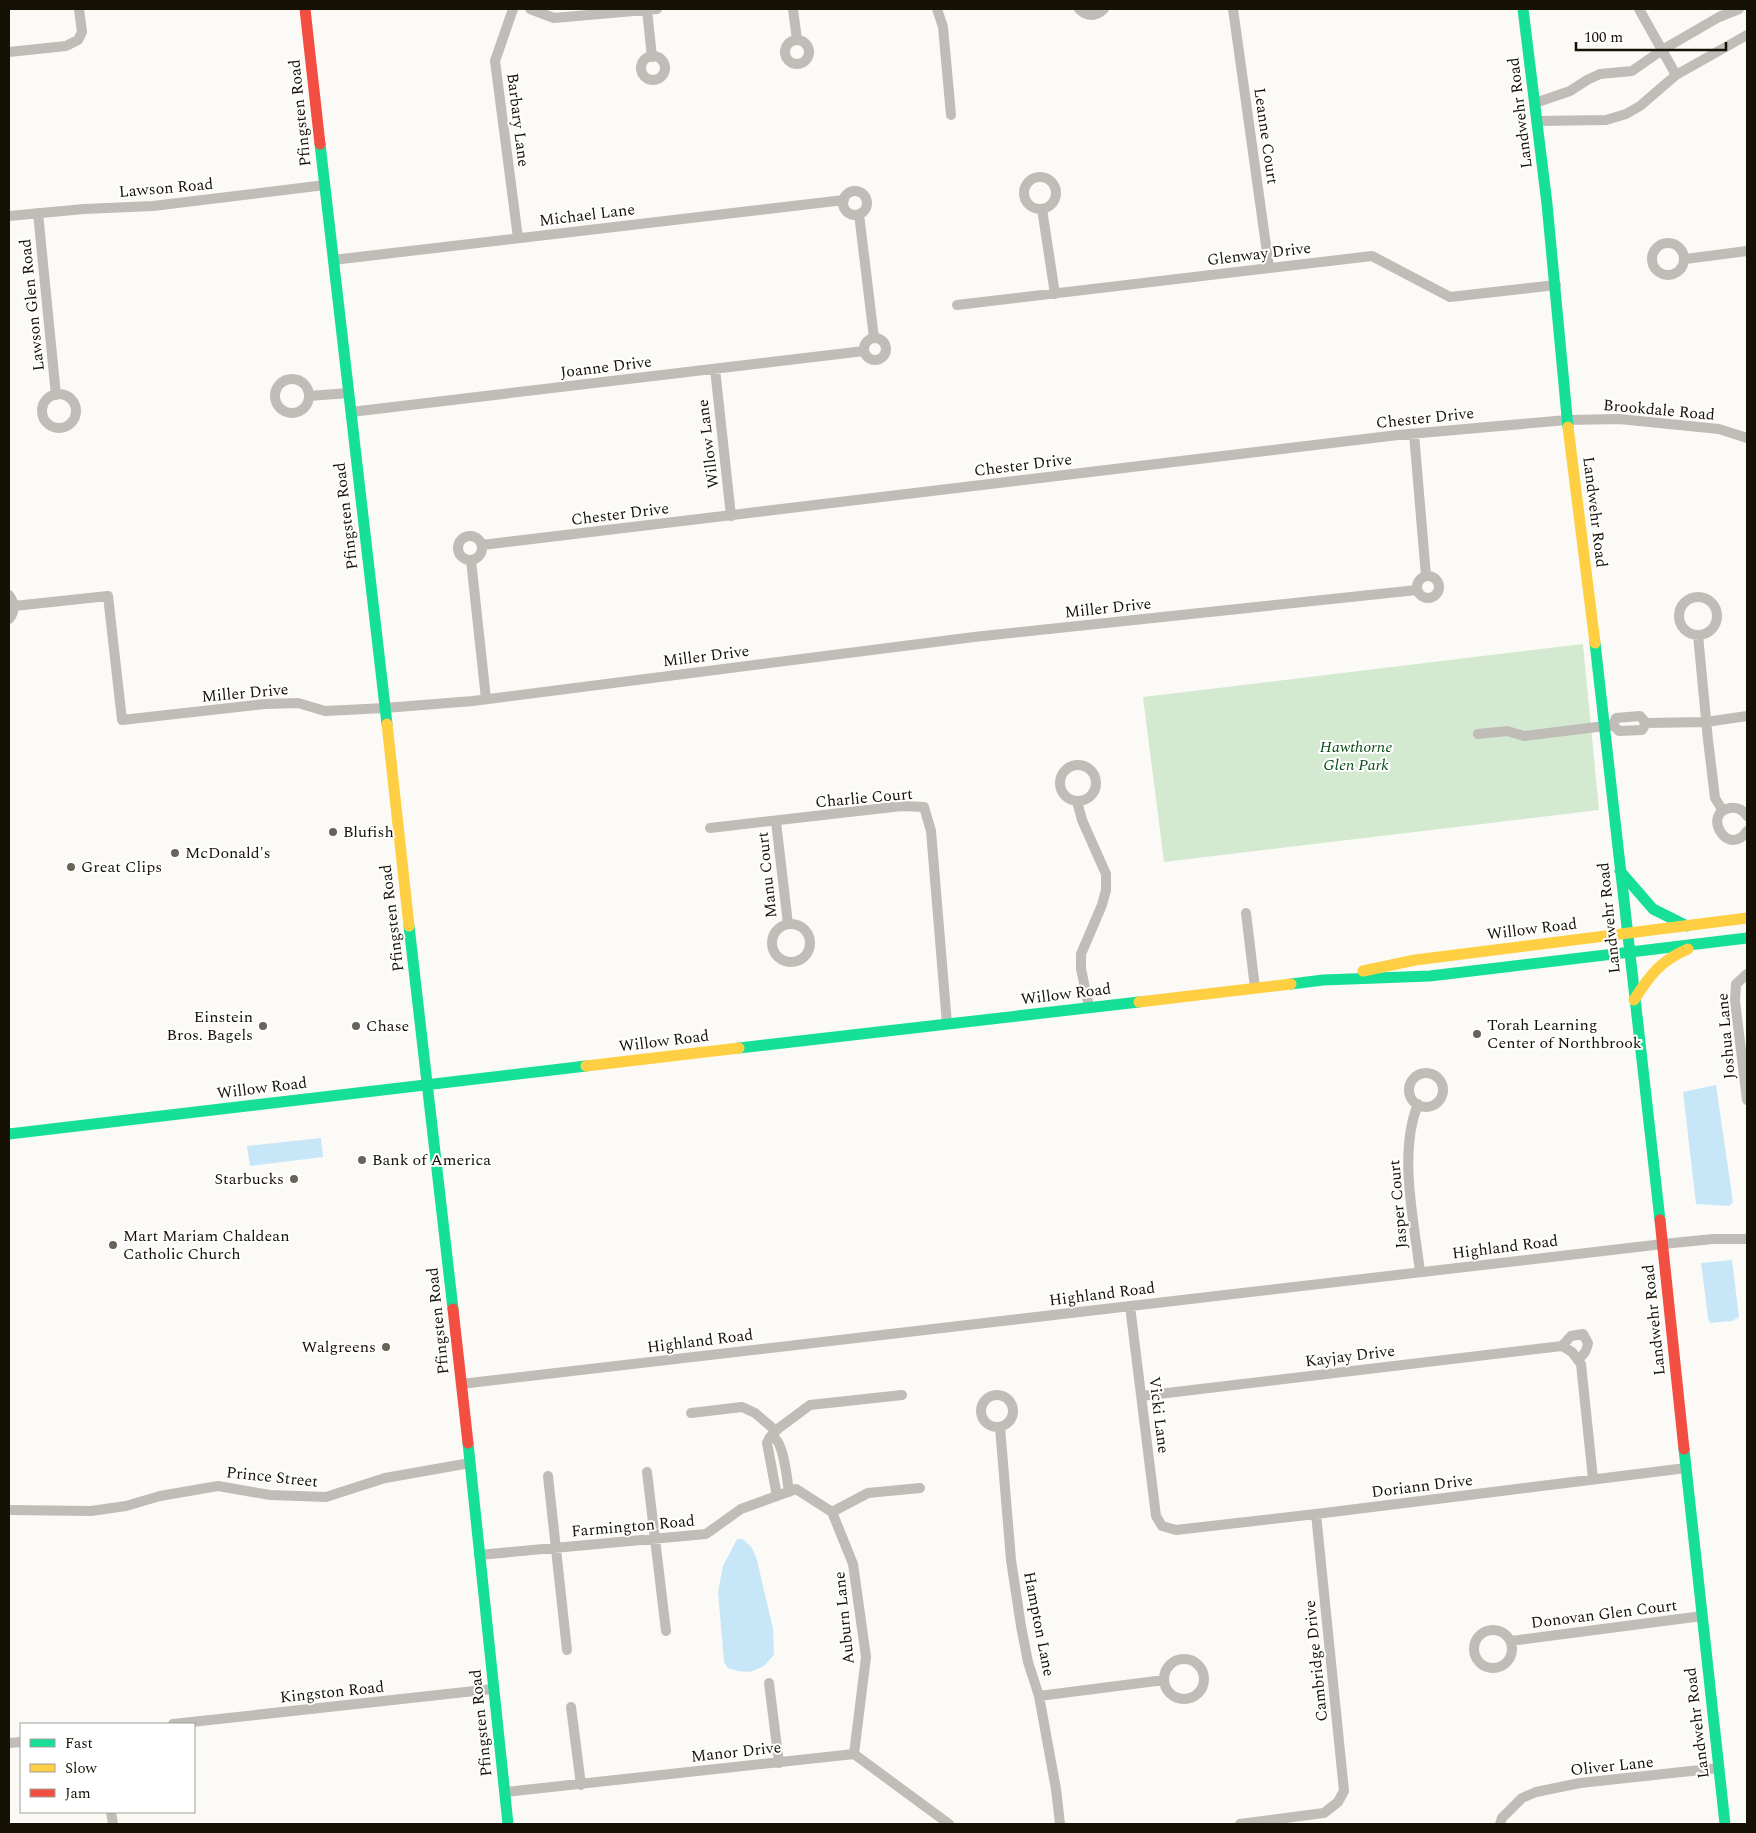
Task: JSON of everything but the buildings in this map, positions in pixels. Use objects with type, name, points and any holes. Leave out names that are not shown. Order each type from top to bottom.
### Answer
[{"type":"main road","name":"Pfingsten Road","points":[[305,9],[462,1384],[508,1824]]},
{"type":"main road","name":"Landwehr Road","points":[[1524,9],[1556,285],[1567,420],[1610,726],[1620,870],[1725,1824]]},
{"type":"main road","points":[[1620,870],[1653,909],[1687,926]]},
{"type":"main road","name":"Willow Road","points":[[1323,980],[1416,960],[1747,918]]},
{"type":"main road","name":"Willow Road","points":[[9,1134],[1323,980],[1430,976],[1747,938]]},
{"type":"main road","points":[[1634,1000],[1651,973],[1665,960],[1701,943]]},
{"type":"street","points":[[9,52],[66,46],[78,40],[82,32],[79,9]]},
{"type":"street","name":"Barbary Lane","points":[[513,9],[495,61],[518,238]]},
{"type":"street","points":[[530,9],[554,18],[652,9],[652,57]]},
{"type":"street","points":[[793,9],[797,40]]},
{"type":"street","points":[[937,9],[942,27],[951,115]]},
{"type":"street","points":[[1079,9],[1082,12],[1093,15],[1098,14],[1104,9]]},
{"type":"street","name":"Leanne Court","points":[[1234,9],[1270,267]]},
{"type":"street","points":[[1639,9],[1676,75]]},
{"type":"street","points":[[1535,103],[1570,91],[1600,74],[1632,71],[1662,50],[1719,17],[1739,9]]},
{"type":"street","points":[[1537,121],[1606,120],[1626,114],[1640,106],[1676,75],[1747,35]]},
{"type":"street","name":"Lawson Road","points":[[9,216],[84,209],[154,206],[325,185]]},
{"type":"street","points":[[851,192],[862,193],[866,199],[867,207],[862,213],[858,214],[854,215],[847,212],[844,208],[844,200],[851,192]]},
{"type":"street","name":"Michael Lane","points":[[334,260],[844,200]]},
{"type":"street","points":[[1042,208],[1055,294]]},
{"type":"street","name":"Lawson Glen Road","points":[[38,213],[56,395]]},
{"type":"street","points":[[858,214],[874,338]]},
{"type":"street","points":[[1685,259],[1747,251]]},
{"type":"street","name":"Glenway Drive","points":[[957,305],[1372,256],[1450,297],[1556,285]]},
{"type":"street","points":[[874,338],[881,339],[886,345],[886,353],[881,359],[874,360],[867,357],[864,351],[867,341],[874,338]]},
{"type":"street","name":"Joanne Drive","points":[[351,412],[864,351]]},
{"type":"street","name":"Willow Lane","points":[[715,369],[731,516]]},
{"type":"street","points":[[309,396],[349,393]]},
{"type":"street","name":"Brookdale Road","points":[[1567,420],[1619,419],[1719,429],[1747,438]]},
{"type":"street","name":"Chester Drive","points":[[482,545],[1414,434],[1567,420]]},
{"type":"street","points":[[1414,434],[1426,576]]},
{"type":"street","points":[[472,536],[478,539],[482,545],[480,555],[471,560],[461,556],[458,550],[459,542],[464,537],[472,536]]},
{"type":"street","points":[[471,560],[486,699]]},
{"type":"street","points":[[1426,576],[1433,578],[1438,583],[1437,593],[1431,598],[1424,598],[1417,590],[1418,582],[1426,576]]},
{"type":"street","name":"Miller Drive","points":[[14,606],[108,596],[122,720],[265,704],[298,703],[325,711],[486,699],[974,637],[1417,590]]},
{"type":"street","points":[[9,595],[14,606],[9,620]]},
{"type":"street","points":[[1698,635],[1715,798],[1723,811]]},
{"type":"street","points":[[1478,734],[1508,731],[1524,736],[1610,726],[1616,718],[1623,717],[1640,716],[1646,723],[1706,722],[1747,716]]},
{"type":"street","points":[[1077,801],[1082,820],[1106,874],[1106,890],[1102,905],[1081,954],[1081,968],[1089,1007]]},
{"type":"street","name":"Charlie Court","points":[[710,828],[776,822],[902,806],[924,807],[931,831],[948,1024]]},
{"type":"street","points":[[1747,816],[1736,808],[1727,809],[1719,815],[1717,826],[1722,835],[1731,840],[1741,838],[1747,831]]},
{"type":"street","name":"Manu Court","points":[[776,822],[788,924]]},
{"type":"street","points":[[1246,913],[1255,988]]},
{"type":"street","name":"Joshua Lane","points":[[1747,974],[1736,984],[1735,1001],[1747,1100]]},
{"type":"street","name":"Jasper Court","points":[[1418,1104],[1412,1117],[1407,1162],[1420,1272]]},
{"type":"street","name":"Highland Road","points":[[462,1384],[1662,1244],[1713,1239],[1747,1239]]},
{"type":"street","name":"Vicki Lane","points":[[1130,1306],[1156,1516],[1162,1526]]},
{"type":"street","name":"Kayjay Drive","points":[[1142,1396],[1562,1346],[1571,1336],[1583,1334],[1588,1343],[1587,1349],[1578,1359]]},
{"type":"street","points":[[1562,1346],[1572,1352],[1581,1364],[1592,1479]]},
{"type":"street","points":[[777,1496],[767,1444],[774,1433],[810,1405],[902,1395]]},
{"type":"street","points":[[691,1413],[742,1407],[755,1414],[774,1433],[778,1440],[789,1492],[796,1489],[832,1512],[868,1493],[920,1488]]},
{"type":"street","name":"Hampton Lane","points":[[1000,1427],[1012,1560],[1021,1626],[1028,1662],[1039,1696],[1056,1789],[1060,1824]]},
{"type":"street","name":"Prince Street","points":[[9,1510],[91,1511],[126,1506],[160,1496],[218,1486],[270,1494],[326,1497],[385,1478],[470,1463]]},
{"type":"street","name":"Doriann Drive","points":[[1162,1526],[1176,1530],[1686,1468]]},
{"type":"street","points":[[647,1472],[666,1631]]},
{"type":"street","points":[[548,1476],[567,1650]]},
{"type":"street","name":"Farmington Road","points":[[479,1556],[706,1534],[741,1509],[789,1492]]},
{"type":"street","name":"Auburn Lane","points":[[832,1512],[853,1564],[866,1657],[854,1754]]},
{"type":"street","name":"Cambridge Drive","points":[[1242,1824],[1324,1813],[1338,1802],[1344,1792],[1316,1514]]},
{"type":"street","name":"Donovan Glen Court","points":[[1511,1641],[1702,1616]]},
{"type":"street","points":[[1039,1696],[1164,1680]]},
{"type":"street","points":[[769,1683],[778,1763]]},
{"type":"street","name":"Kingston Road","points":[[182,1723],[494,1690]]},
{"type":"street","points":[[571,1707],[581,1784]]},
{"type":"street","points":[[854,1754],[946,1824]]},
{"type":"street","name":"Manor Drive","points":[[505,1792],[854,1754]]},
{"type":"street","name":"Oliver Lane","points":[[1500,1824],[1502,1818],[1522,1798],[1536,1792],[1580,1783],[1719,1768]]},
{"type":"green space","name":"Hawthorne Glen Park","points":[[1583,644],[1599,810],[1164,862],[1143,697]]},
{"type":"water","points":[[1716,1085],[1733,1202],[1729,1206],[1696,1204],[1683,1092]]},
{"type":"water","points":[[321,1138],[323,1157],[250,1166],[247,1146]]},
{"type":"water","points":[[1732,1260],[1739,1317],[1732,1321],[1710,1323],[1701,1263]]},
{"type":"water","points":[[737,1539],[743,1539],[752,1548],[757,1560],[773,1629],[774,1655],[764,1666],[750,1672],[728,1668],[724,1662],[718,1592],[723,1566]]},
{"type":"traffic: fast","points":[[1523,9],[1547,204],[1568,427]]},
{"type":"traffic: fast","points":[[320,144],[387,724]]},
{"type":"traffic: fast","points":[[1595,643],[1660,1220]]},
{"type":"traffic: fast","points":[[1620,871],[1653,909],[1687,926]]},
{"type":"traffic: fast","points":[[409,926],[453,1309]]},
{"type":"traffic: fast","points":[[1291,984],[1323,980],[1430,976],[1747,938]]},
{"type":"traffic: fast","points":[[739,1048],[1139,1002]]},
{"type":"traffic: fast","points":[[9,1134],[586,1066]]},
{"type":"traffic: fast","points":[[468,1443],[508,1824]]},
{"type":"traffic: fast","points":[[1684,1449],[1725,1824]]},
{"type":"traffic: slow","points":[[1568,427],[1595,643]]},
{"type":"traffic: slow","points":[[387,724],[409,926]]},
{"type":"traffic: slow","points":[[1363,971],[1415,960],[1747,918]]},
{"type":"traffic: slow","points":[[1634,1000],[1656,970],[1670,959],[1688,949]]},
{"type":"traffic: slow","points":[[1139,1002],[1291,984]]},
{"type":"traffic: slow","points":[[586,1066],[739,1048]]},
{"type":"traffic: jam","points":[[305,9],[320,144]]},
{"type":"traffic: jam","points":[[1660,1220],[1684,1449]]},
{"type":"traffic: jam","points":[[453,1309],[468,1443]]},
{"type":"place","name":"Blufish","points":[[333,832]]},
{"type":"place","name":"McDonald's","points":[[175,853]]},
{"type":"place","name":"Great Clips","points":[[71,867]]},
{"type":"place","name":"Einstein Bros. Bagels","points":[[263,1026]]},
{"type":"place","name":"Chase","points":[[356,1026]]},
{"type":"place","name":"Torah Learning Center of Northbrook","points":[[1477,1034]]},
{"type":"place","name":"Bank of America","points":[[362,1160]]},
{"type":"place","name":"Starbucks","points":[[294,1179]]},
{"type":"place","name":"Mart Mariam Chaldean Catholic Church","points":[[113,1245]]},
{"type":"place","name":"Walgreens","points":[[386,1347]]}]
